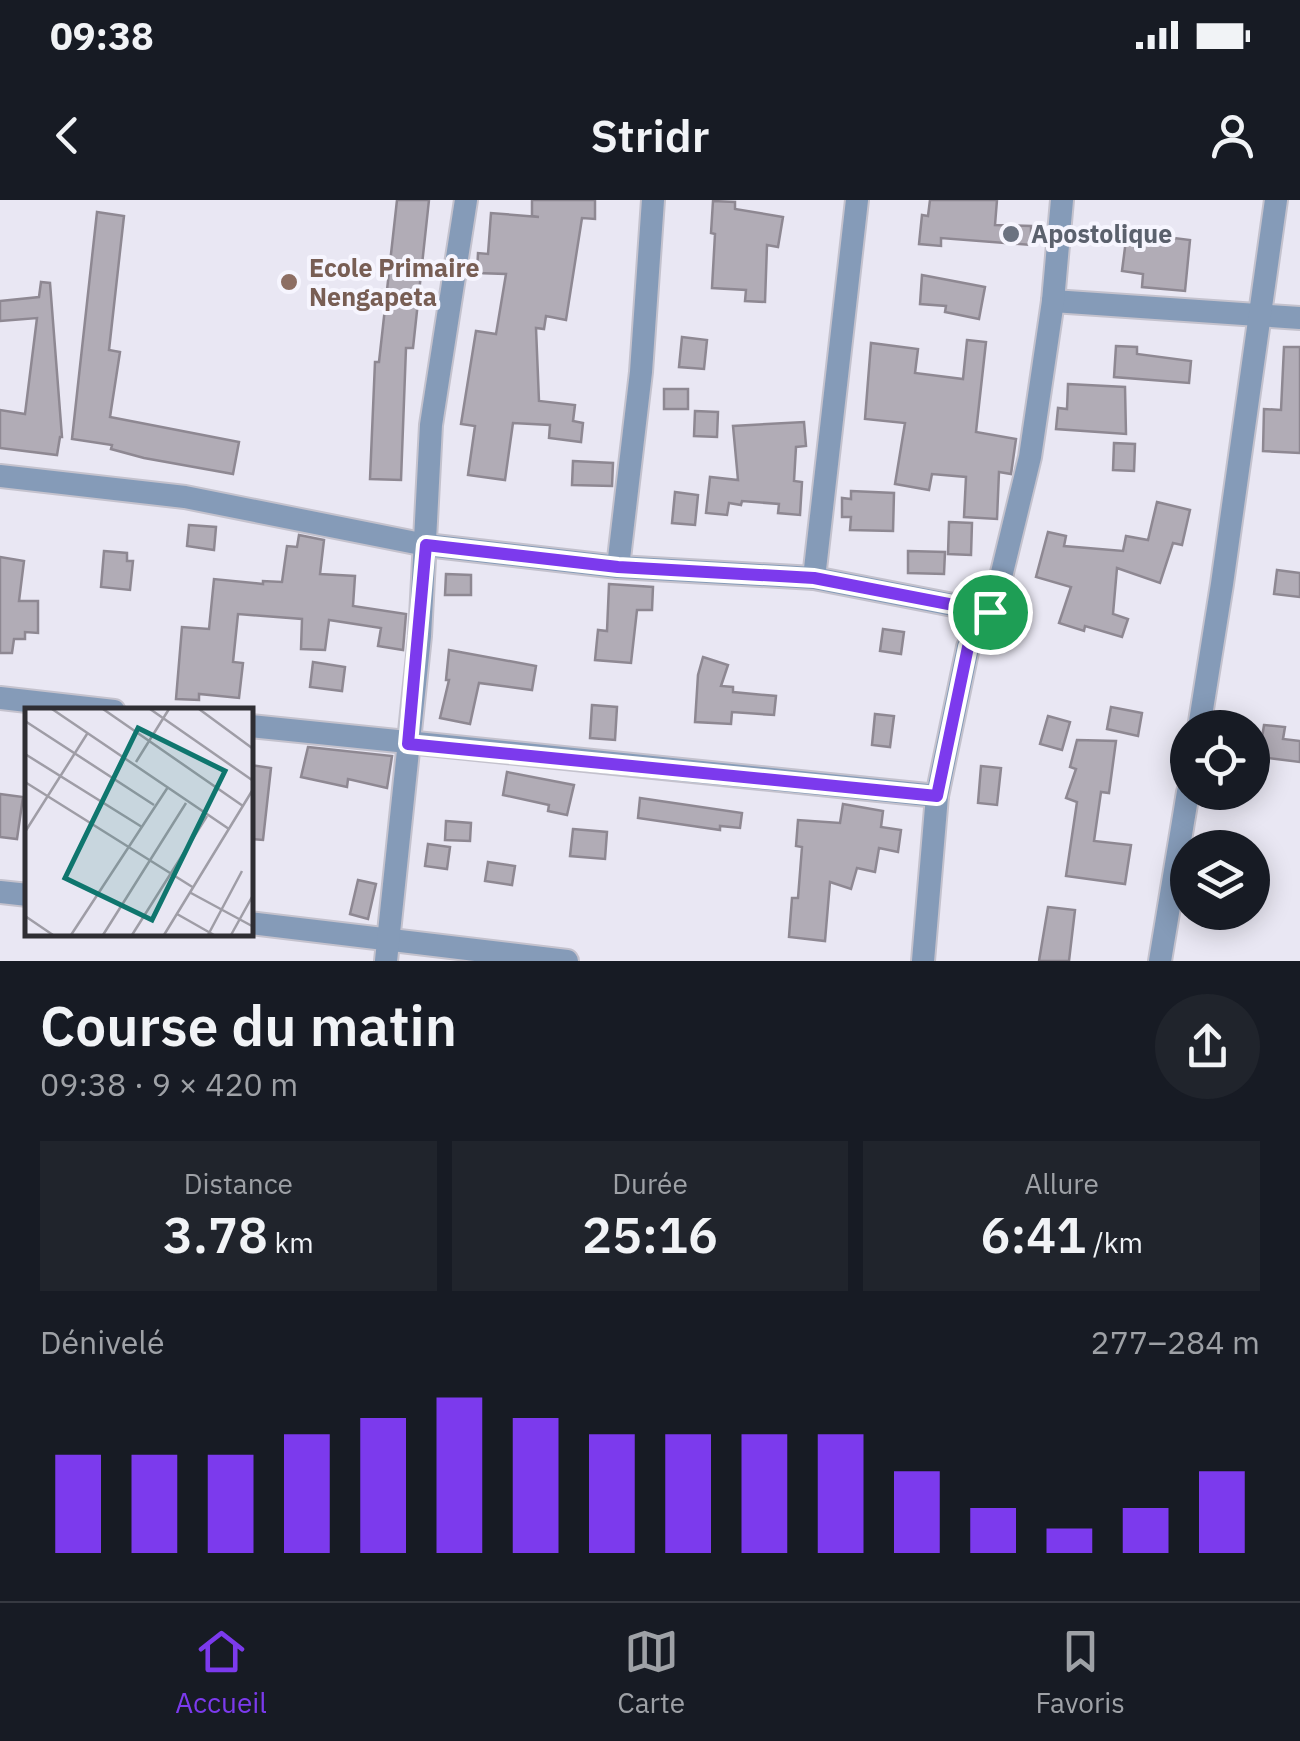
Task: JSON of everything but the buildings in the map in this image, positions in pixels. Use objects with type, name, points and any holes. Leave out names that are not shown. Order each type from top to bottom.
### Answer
[{"type":"street","points":[[387,950],[426,545],[431,425],[466,200]]},
{"type":"street","points":[[618,567],[641,372],[652,200]]},
{"type":"street","points":[[814,578],[856,200]]},
{"type":"street","points":[[924,961],[937,796],[968,647],[990,612],[1000,585],[1030,457],[1053,301],[1062,200]]},
{"type":"street","points":[[1201,710],[1276,200]]},
{"type":"street","points":[[1053,301],[1300,318]]},
{"type":"street","points":[[0,476],[186,497],[426,545],[618,567],[814,578],[990,612]]},
{"type":"street","points":[[0,698],[88,708]]},
{"type":"street","points":[[252,726],[937,796]]},
{"type":"street","points":[[1160,961],[1185,810]]},
{"type":"street","points":[[0,892],[25,895]]},
{"type":"street","points":[[252,923],[387,950],[567,961]]},
{"type":"place","name":"Apostolique","points":[[1011,234]]},
{"type":"place","name":"Ecole Primaire Nengapeta","points":[[289,282]]},
{"type":"route","points":[[426,545],[618,567],[814,578],[990,612],[968,647],[937,796],[408,744],[426,545]]}]
